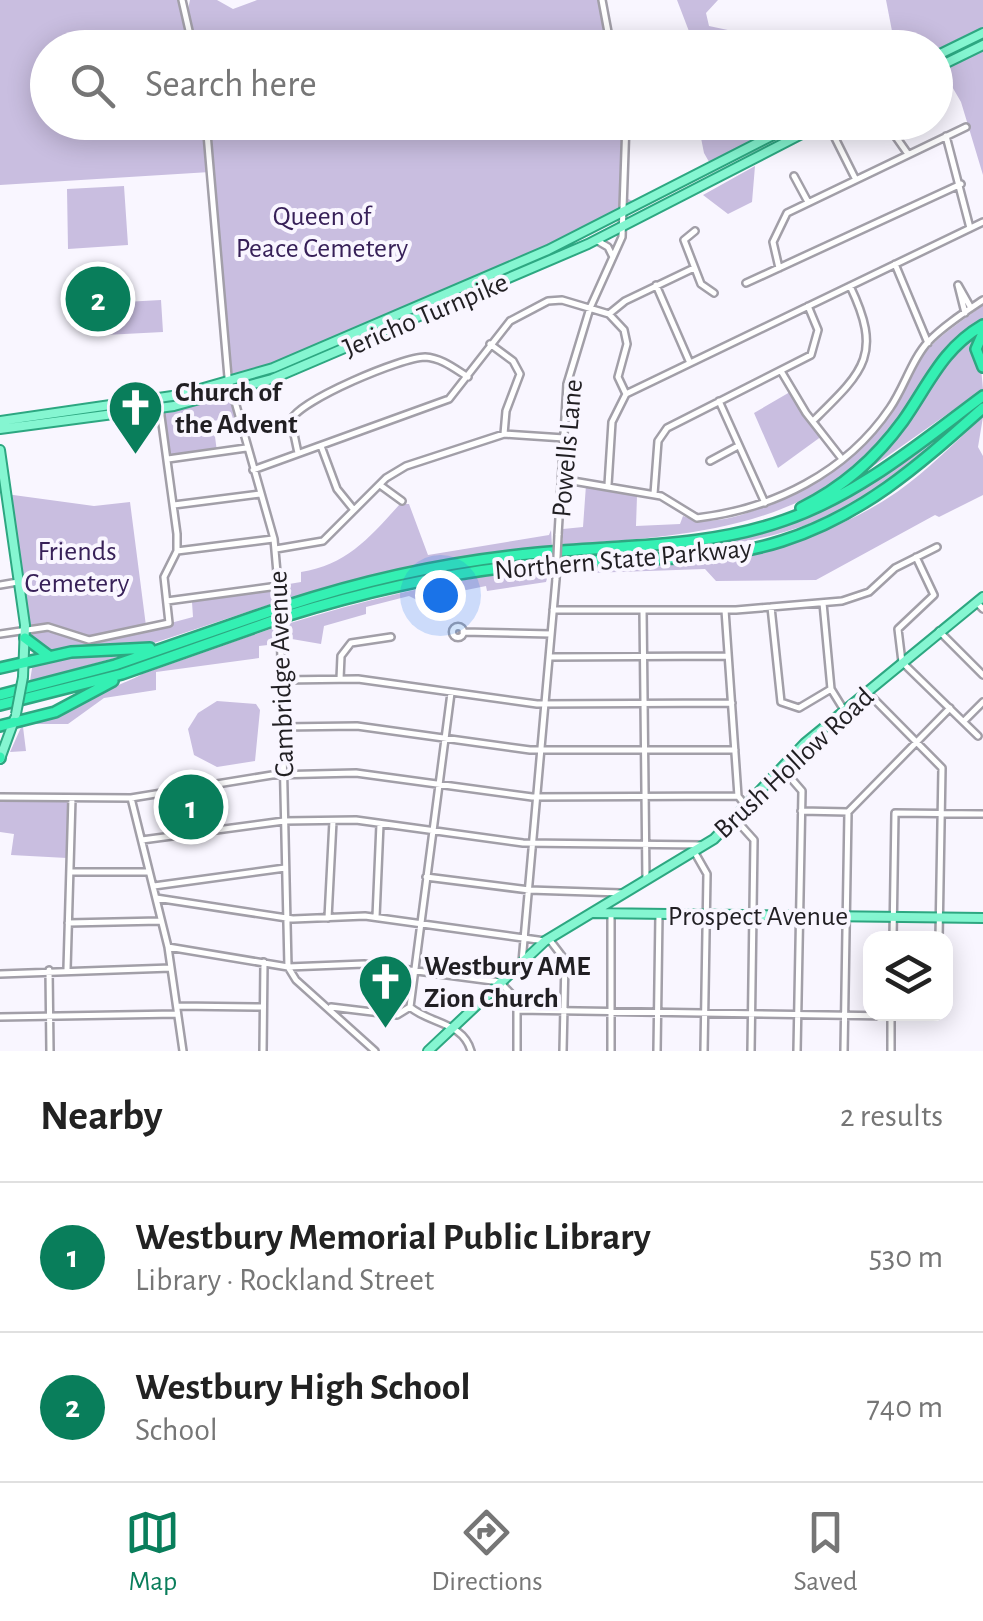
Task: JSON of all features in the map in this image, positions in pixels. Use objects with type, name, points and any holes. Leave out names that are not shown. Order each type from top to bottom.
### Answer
[{"type":"highway","points":[[983,329],[976,350],[983,367]]},
{"type":"highway","points":[[730,535],[805,506],[856,472],[901,423],[941,360],[983,329]]},
{"type":"highway","name":"Northern State Parkway","points":[[0,695],[274,615],[382,578],[470,561],[730,535],[787,520],[841,495],[983,396]]},
{"type":"highway","name":"Northern State Parkway","points":[[286,611],[472,572],[562,562],[710,556],[783,541],[830,526],[880,499],[932,461],[983,411]]},
{"type":"highway","name":"Northern State Parkway","points":[[0,705],[150,664],[274,615]]},
{"type":"highway","points":[[25,634],[38,652],[52,656]]},
{"type":"highway","points":[[0,668],[52,656],[184,642]]},
{"type":"highway","points":[[0,726],[15,718],[58,711],[150,664]]},
{"type":"main road","points":[[953,47],[983,32]]},
{"type":"main road","points":[[953,60],[983,45]]},
{"type":"main road","name":"Jericho Turnpike","points":[[0,430],[160,409],[229,388],[621,215],[764,140]]},
{"type":"main road","name":"Jericho Turnpike","points":[[0,421],[272,379],[596,240],[791,140]]},
{"type":"main road","points":[[119,404],[120,415]]},
{"type":"main road","points":[[0,450],[2,488],[25,634],[15,718],[0,758]]},
{"type":"main road","name":"Brush Hollow Road","points":[[428,1051],[547,940],[695,852],[736,820],[782,768],[844,710],[979,599]]},
{"type":"main road","name":"Prospect Avenue","points":[[593,913],[983,918]]},
{"type":"street","points":[[182,0],[189,30]]},
{"type":"street","points":[[602,0],[608,30]]},
{"type":"street","points":[[953,132],[966,126]]},
{"type":"street","name":"Cambridge Avenue","points":[[208,140],[229,388],[276,549],[288,967]]},
{"type":"street","name":"Powells Lane","points":[[522,962],[550,657],[568,384],[590,308],[622,227],[626,140]]},
{"type":"street","points":[[835,140],[855,178]]},
{"type":"street","points":[[898,140],[908,154]]},
{"type":"street","points":[[779,268],[773,242],[781,220],[808,202],[938,140]]},
{"type":"street","points":[[947,140],[970,228]]},
{"type":"street","points":[[794,176],[808,202]]},
{"type":"street","points":[[746,284],[961,184]]},
{"type":"street","points":[[624,196],[641,204]]},
{"type":"street","points":[[608,485],[612,422],[626,394],[983,222]]},
{"type":"street","points":[[694,231],[684,240],[704,288],[714,293]]},
{"type":"street","points":[[596,240],[608,247],[612,258]]},
{"type":"street","points":[[895,264],[928,343]]},
{"type":"street","points":[[609,314],[656,285],[694,268]]},
{"type":"street","points":[[656,285],[690,363]]},
{"type":"street","points":[[813,422],[847,385],[868,350],[868,327],[850,286]]},
{"type":"street","points":[[562,479],[654,494],[696,518],[764,503],[806,484],[842,459],[889,410],[928,343],[983,300]]},
{"type":"street","points":[[253,470],[444,402],[468,377],[495,337],[520,314],[548,301],[609,314],[626,338],[618,378],[626,394]]},
{"type":"street","points":[[654,494],[662,433],[672,423],[806,358],[816,347],[818,330],[808,306]]},
{"type":"street","points":[[487,331],[495,337]]},
{"type":"street","points":[[490,344],[510,358],[520,374],[506,411],[504,434]]},
{"type":"street","points":[[298,453],[291,420],[309,402],[419,357],[440,360],[468,377]]},
{"type":"street","points":[[782,371],[813,422],[842,459]]},
{"type":"street","points":[[719,402],[764,503]]},
{"type":"street","points":[[0,634],[62,629],[88,640],[169,623],[165,571],[176,551],[174,506],[160,409]]},
{"type":"street","points":[[276,549],[317,544],[379,484],[406,466],[504,434],[564,438]]},
{"type":"street","points":[[320,446],[337,489],[354,510]]},
{"type":"street","points":[[710,461],[738,446]]},
{"type":"street","points":[[168,459],[246,448]]},
{"type":"street","points":[[379,484],[402,501]]},
{"type":"street","points":[[174,506],[260,494]]},
{"type":"street","points":[[176,551],[274,539]]},
{"type":"street","points":[[553,610],[725,610],[823,603],[869,592],[936,547]]},
{"type":"street","points":[[916,557],[934,594],[898,628],[902,662],[978,736]]},
{"type":"street","points":[[0,584],[18,582]]},
{"type":"street","points":[[167,600],[278,586]]},
{"type":"street","points":[[979,599],[983,610]]},
{"type":"street","points":[[823,603],[831,688],[844,710]]},
{"type":"street","points":[[772,607],[782,702],[799,708],[831,688]]},
{"type":"street","points":[[642,610],[646,880]]},
{"type":"street","points":[[725,610],[738,796],[746,806]]},
{"type":"street","points":[[463,632],[551,634]]},
{"type":"street","points":[[940,632],[983,675]]},
{"type":"street","points":[[340,679],[341,656],[351,644],[391,637]]},
{"type":"street","points":[[550,657],[728,656]]},
{"type":"street","points":[[282,680],[340,679],[546,704],[732,702]]},
{"type":"street","points":[[410,1007],[451,692]]},
{"type":"street","points":[[866,692],[942,768],[939,931]]},
{"type":"street","points":[[964,721],[983,702]]},
{"type":"street","points":[[844,1051],[848,812],[950,708]]},
{"type":"street","points":[[283,727],[357,726],[542,750],[735,750]]},
{"type":"street","points":[[782,768],[801,786],[798,1051]]},
{"type":"street","points":[[0,797],[131,798],[156,791],[284,774],[356,773],[538,797],[738,796]]},
{"type":"street","points":[[67,970],[72,798]]},
{"type":"street","points":[[131,798],[168,947],[182,1051]]},
{"type":"street","points":[[801,811],[848,812]]},
{"type":"street","points":[[892,931],[894,815],[983,814]]},
{"type":"street","points":[[142,840],[284,821],[333,820],[534,843],[704,845]]},
{"type":"street","points":[[328,918],[334,876],[333,820]]},
{"type":"street","points":[[736,820],[754,840],[750,1051]]},
{"type":"street","points":[[376,917],[380,824]]},
{"type":"street","points":[[695,852],[707,874],[704,1051]]},
{"type":"street","points":[[154,886],[285,868]]},
{"type":"street","points":[[70,872],[149,872]]},
{"type":"street","points":[[426,877],[529,890],[621,893]]},
{"type":"street","points":[[156,898],[287,918],[376,917],[547,940],[565,960],[563,1051]]},
{"type":"street","points":[[610,1051],[611,913]]},
{"type":"street","points":[[657,1051],[659,914]]},
{"type":"street","points":[[68,923],[162,921]]},
{"type":"street","points":[[168,947],[288,967],[347,963],[500,982],[518,1000],[517,1051]]},
{"type":"street","points":[[263,1051],[264,962]]},
{"type":"street","points":[[288,967],[296,980],[374,1051]]},
{"type":"street","points":[[0,974],[171,968]]},
{"type":"street","points":[[49,970],[50,1051]]},
{"type":"street","points":[[176,1006],[263,1007]]},
{"type":"street","points":[[328,1007],[397,1015],[410,1007]]},
{"type":"street","points":[[410,1007],[423,1017],[454,1026],[471,1051]]},
{"type":"street","points":[[518,1010],[863,1015]]},
{"type":"street","points":[[0,1017],[178,1014]]},
{"type":"street","points":[[891,1051],[892,1021]]},
{"type":"green space","name":"Queen of Peace Cemetery","points":[[0,0],[182,0],[186,19],[190,0],[217,0],[233,9],[257,0],[602,0],[608,30],[30,30],[30,140],[626,140],[624,197],[639,204],[405,312],[228,382],[210,172],[0,185]]},
{"type":"green space","points":[[677,0],[718,0],[706,13],[709,26],[728,30],[688,30]]},
{"type":"green space","points":[[886,0],[983,0],[983,33],[953,48],[953,30],[892,30]]},
{"type":"green space","points":[[983,50],[983,175],[961,102],[953,88],[953,66]]},
{"type":"green space","points":[[701,140],[765,140],[712,167]]},
{"type":"green space","points":[[755,166],[752,202],[728,214],[703,195]]},
{"type":"green space","points":[[124,186],[128,245],[68,249],[67,189]]},
{"type":"green space","points":[[161,300],[163,332],[105,335],[106,303]]},
{"type":"green space","points":[[983,305],[983,320],[938,360],[886,436],[853,468],[817,492],[778,510],[694,532],[562,545],[563,529],[583,527],[586,485],[637,496],[636,526],[680,524],[683,516],[706,521],[733,517],[791,493],[868,438],[891,412],[929,348]]},
{"type":"green space","points":[[983,328],[978,336],[983,389],[835,493],[854,477],[950,353]]},
{"type":"green space","points":[[790,392],[822,436],[778,468],[754,413]]},
{"type":"green space","points":[[230,393],[238,417],[213,421],[217,452],[168,459],[160,409]]},
{"type":"green space","points":[[983,400],[957,428],[889,482],[850,506],[811,523],[730,544],[593,554],[627,547],[737,538],[805,516],[868,482]]},
{"type":"green space","points":[[983,417],[978,447],[983,456],[983,495],[939,517],[935,515],[816,580],[716,581],[705,569],[560,574],[560,567],[735,554],[818,533],[897,492]]},
{"type":"green space","name":"Friends Cemetery","points":[[6,494],[94,506],[130,502],[146,626],[91,640],[56,629],[39,630],[96,643],[193,617],[192,602],[273,590],[274,603],[145,646],[43,651],[34,644],[31,631],[36,629],[25,630]]},
{"type":"green space","points":[[400,504],[409,504],[428,555],[549,535],[551,530],[552,546],[424,564],[285,600],[283,585],[301,582],[301,572],[345,556]]},
{"type":"green space","points":[[550,568],[546,582],[487,591],[486,586],[417,600],[409,596],[366,607],[366,614],[324,626],[321,644],[286,638],[287,624],[352,605],[417,589]]},
{"type":"green space","points":[[276,627],[277,644],[259,646],[259,658],[156,672],[156,690],[104,698],[68,724],[27,724],[23,727],[26,751],[10,752],[23,723],[142,674]]},
{"type":"green space","points":[[126,652],[30,681],[33,662],[57,656]]},
{"type":"green space","points":[[217,701],[256,704],[260,710],[255,761],[217,767],[194,755],[188,729],[198,713]]},
{"type":"green space","points":[[0,800],[68,802],[67,858],[11,855],[14,834],[0,832]]},
{"type":"place","name":"Westbury High School","points":[[98,299]]},
{"type":"place","name":"Church of the Advent","points":[[136,456]]},
{"type":"place","name":"Westbury Memorial Public Library","points":[[191,807]]},
{"type":"place","name":"Westbury AME Zion Church","points":[[385,1030]]}]
